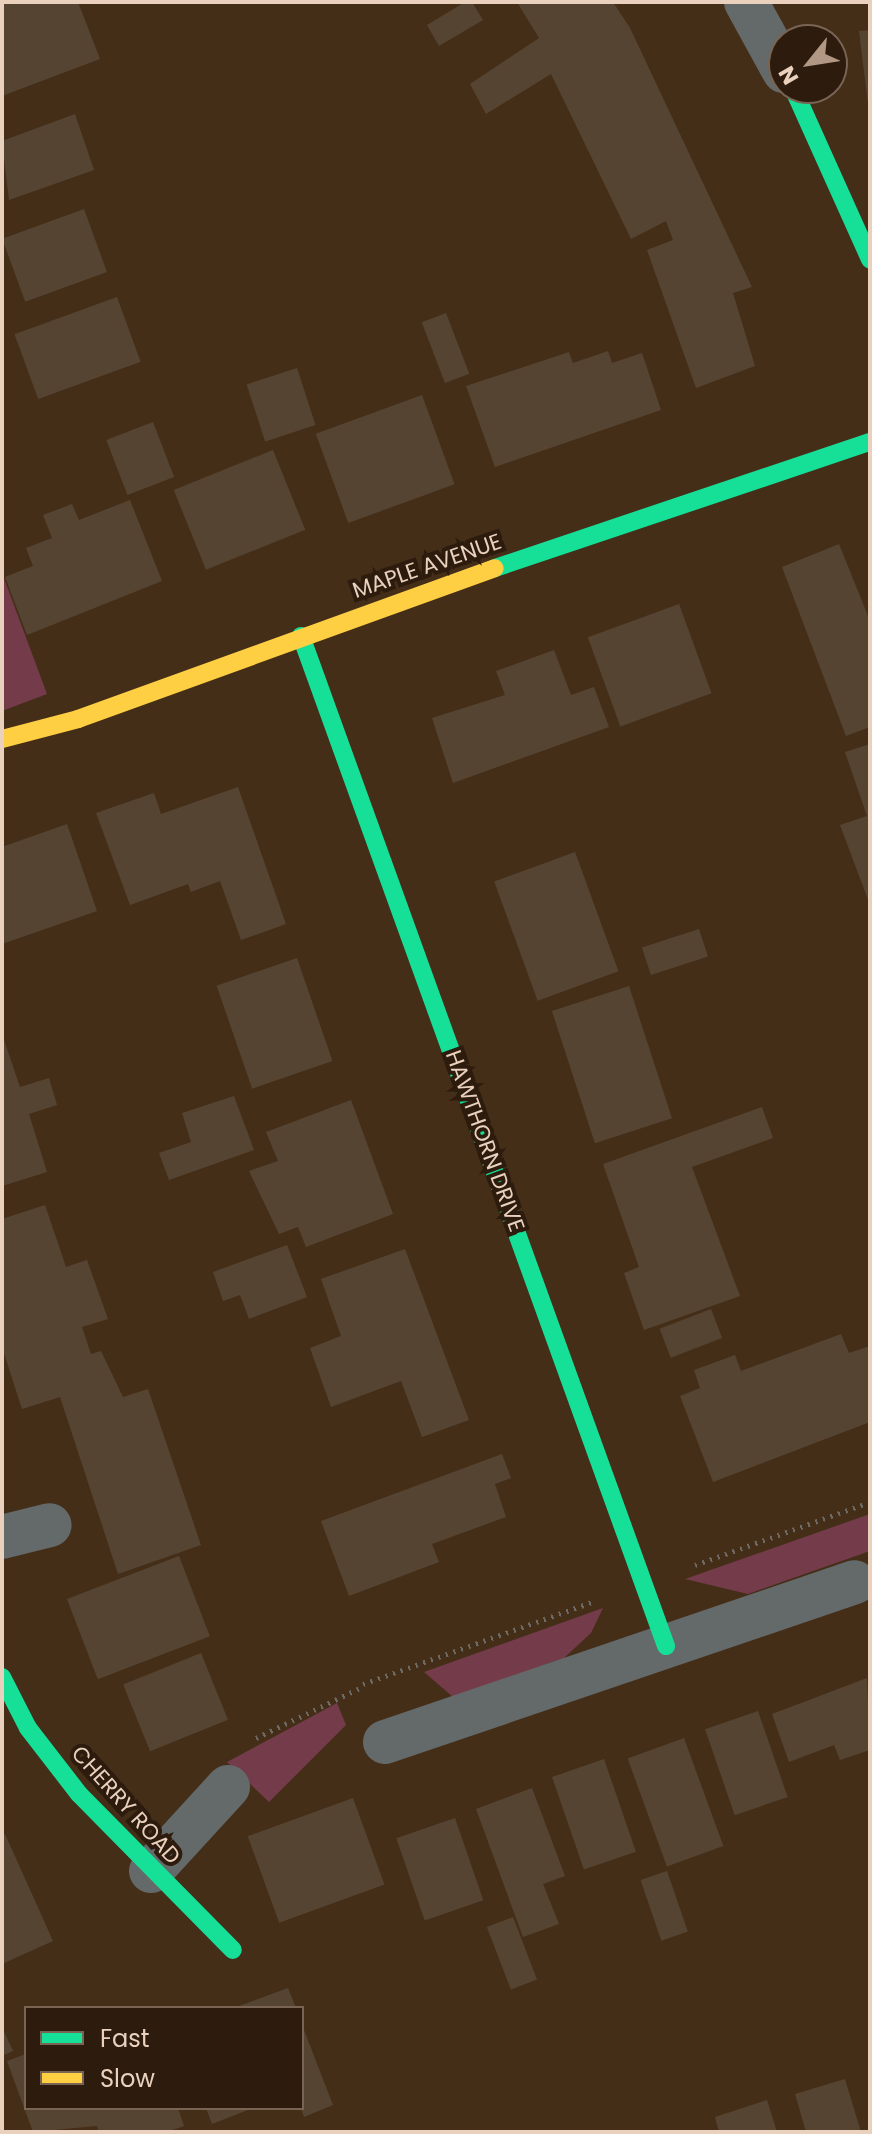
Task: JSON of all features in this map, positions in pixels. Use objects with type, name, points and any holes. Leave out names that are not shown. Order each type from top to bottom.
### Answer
[{"type":"street","points":[[746,2],[768,42]]},
{"type":"street","points":[[800,104],[870,259]]},
{"type":"street","name":"MAPLE AVENUE","points":[[2,739],[78,719],[301,636],[870,442]]},
{"type":"street","name":"HAWTHORN DRIVE","points":[[301,636],[666,1646]]},
{"type":"street","points":[[2,1537],[50,1525]]},
{"type":"street","points":[[385,1742],[855,1582]]},
{"type":"street","name":"CHERRY ROAD","points":[[2,1677],[36,1739],[151,1871],[233,1950]]},
{"type":"street","points":[[151,1871],[228,1787]]},
{"type":"path","points":[[228,1787],[219,1758],[363,1684],[385,1742]]},
{"type":"shaded area","points":[[2,573],[47,694],[2,711]]},
{"type":"shaded area","points":[[870,1514],[870,1551],[748,1594],[685,1579]]},
{"type":"shaded area","points":[[603,1608],[591,1633],[564,1658],[453,1697],[424,1672]]},
{"type":"shaded area","points":[[337,1703],[346,1725],[269,1802],[227,1762]]},
{"type":"building","points":[[2,2],[78,2],[100,59],[2,96]]},
{"type":"building","points":[[465,2],[472,2],[483,20],[439,46],[427,25]]},
{"type":"building","points":[[517,2],[613,2],[630,28],[752,287],[733,293],[755,366],[696,388],[647,250],[673,240],[666,221],[631,239],[551,74],[486,114],[470,84],[539,38]]},
{"type":"building","points":[[870,30],[870,103],[868,103],[859,31]]},
{"type":"building","points":[[75,114],[94,170],[9,200],[2,141]]},
{"type":"building","points":[[84,209],[107,272],[25,302],[2,239]]},
{"type":"building","points":[[117,297],[141,362],[38,399],[15,334]]},
{"type":"building","points":[[446,313],[469,374],[445,383],[422,322]]},
{"type":"building","points":[[608,351],[612,363],[642,353],[661,410],[495,467],[466,386],[569,352],[573,363]]},
{"type":"building","points":[[297,368],[316,425],[265,441],[247,384]]},
{"type":"building","points":[[422,395],[454,484],[348,523],[316,434]]},
{"type":"building","points":[[153,422],[174,477],[127,495],[106,440]]},
{"type":"building","points":[[273,450],[305,530],[206,570],[174,490]]},
{"type":"building","points":[[130,500],[162,581],[27,635],[5,577],[33,566],[26,548],[52,538],[43,515],[72,504],[79,520]]},
{"type":"building","points":[[839,544],[870,621],[870,727],[846,736],[782,567]]},
{"type":"building","points":[[679,604],[711,693],[620,726],[588,637]]},
{"type":"building","points":[[554,650],[571,695],[594,687],[609,727],[453,783],[432,718],[505,695],[496,671]]},
{"type":"building","points":[[870,744],[870,905],[840,825],[867,816],[845,752]]},
{"type":"building","points":[[238,787],[286,924],[241,940],[220,881],[191,892],[188,884],[130,905],[96,813],[154,793],[161,814]]},
{"type":"building","points":[[67,824],[97,911],[2,944],[2,847]]},
{"type":"building","points":[[575,852],[618,971],[538,1001],[494,881]]},
{"type":"building","points":[[699,929],[708,957],[651,975],[642,948]]},
{"type":"building","points":[[297,958],[332,1061],[252,1089],[217,986]]},
{"type":"building","points":[[629,986],[672,1118],[595,1143],[552,1011]]},
{"type":"building","points":[[2,1034],[20,1087],[49,1078],[57,1105],[29,1114],[47,1172],[2,1186]]},
{"type":"building","points":[[234,1096],[254,1150],[169,1180],[159,1153],[191,1142],[182,1113]]},
{"type":"building","points":[[351,1100],[393,1214],[306,1247],[298,1227],[279,1234],[249,1171],[278,1161],[266,1132]]},
{"type":"building","points":[[762,1107],[773,1138],[692,1167],[740,1296],[644,1330],[624,1273],[639,1267],[603,1164]]},
{"type":"building","points":[[45,1205],[66,1267],[87,1260],[108,1319],[82,1327],[91,1354],[101,1351],[123,1397],[148,1389],[201,1545],[118,1574],[60,1397],[22,1409],[2,1347],[2,1219]]},
{"type":"building","points":[[287,1245],[307,1297],[249,1319],[240,1295],[223,1301],[213,1272]]},
{"type":"building","points":[[405,1249],[469,1420],[422,1437],[401,1381],[331,1407],[310,1348],[341,1336],[321,1279]]},
{"type":"building","points":[[711,1309],[722,1338],[671,1358],[660,1329]]},
{"type":"building","points":[[841,1334],[849,1353],[870,1346],[870,1422],[713,1482],[680,1396],[700,1388],[694,1370],[735,1355],[741,1371]]},
{"type":"building","points":[[502,1454],[511,1478],[495,1484],[506,1517],[432,1544],[439,1562],[349,1596],[321,1521]]},
{"type":"building","points":[[179,1556],[210,1636],[98,1679],[67,1599]]},
{"type":"building","points":[[201,1653],[228,1720],[150,1751],[123,1684]]},
{"type":"building","points":[[867,1678],[870,1750],[840,1760],[834,1745],[789,1762],[772,1714]]},
{"type":"building","points":[[758,1711],[788,1797],[735,1815],[705,1729]]},
{"type":"building","points":[[684,1738],[723,1846],[667,1867],[628,1759]]},
{"type":"building","points":[[604,1759],[636,1852],[584,1870],[552,1777]]},
{"type":"building","points":[[532,1788],[565,1876],[543,1884],[559,1924],[523,1937],[476,1809]]},
{"type":"building","points":[[353,1798],[384,1884],[279,1923],[248,1836]]},
{"type":"building","points":[[455,1818],[483,1900],[425,1920],[396,1838]]},
{"type":"building","points":[[5,1834],[53,1941],[2,1964],[2,1836]]},
{"type":"building","points":[[667,1871],[688,1932],[661,1941],[641,1880]]},
{"type":"building","points":[[513,1917],[537,1980],[511,1990],[487,1927]]},
{"type":"building","points":[[288,1988],[295,2006],[239,2006]]},
{"type":"building","points":[[2,2027],[13,2051],[2,2056]]},
{"type":"building","points":[[304,2030],[333,2105],[304,2117],[302,2110]]},
{"type":"building","points":[[24,2055],[24,2107],[7,2061]]},
{"type":"building","points":[[845,2079],[861,2132],[806,2132],[795,2094]]},
{"type":"building","points":[[767,2100],[777,2132],[719,2132],[715,2117]]},
{"type":"building","points":[[25,2110],[179,2110],[184,2126],[167,2132],[99,2132],[97,2126],[33,2132]]},
{"type":"building","points":[[207,2110],[248,2110],[212,2124]]},
{"type":"traffic: fast","points":[[800,104],[870,259]]},
{"type":"traffic: fast","points":[[495,568],[870,442]]},
{"type":"traffic: fast","points":[[301,636],[666,1646]]},
{"type":"traffic: fast","points":[[2,1677],[28,1728],[79,1794],[233,1950]]},
{"type":"traffic: slow","points":[[2,739],[78,719],[495,568]]}]
